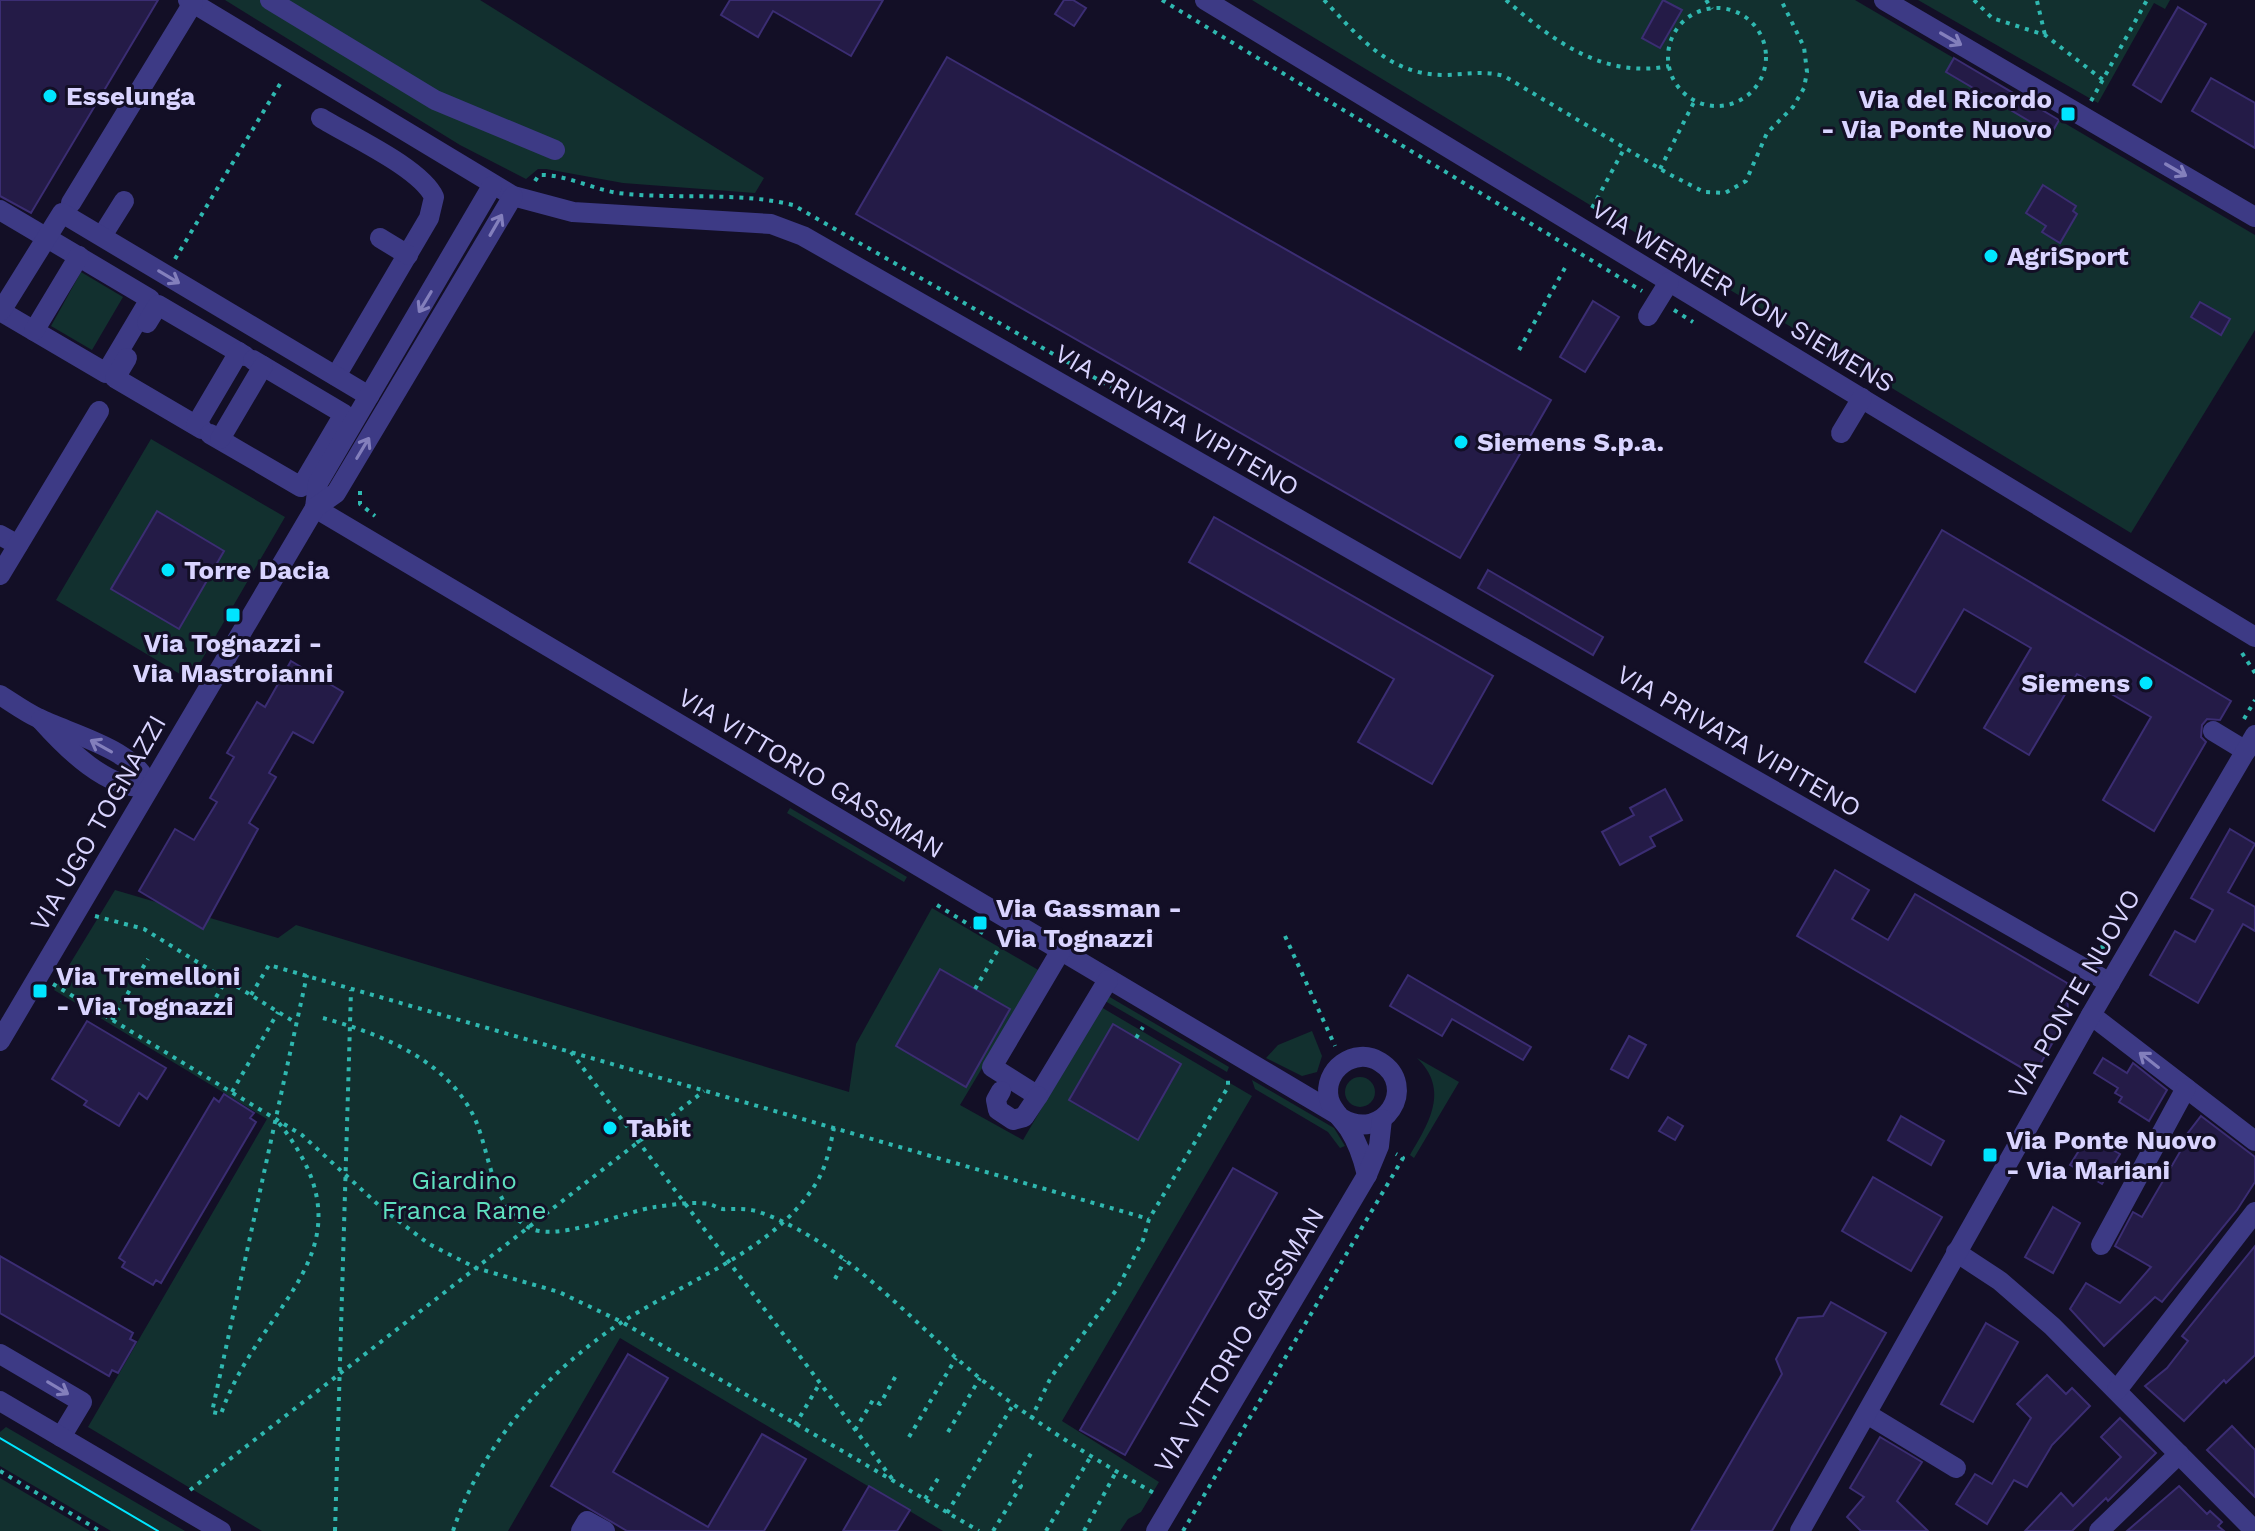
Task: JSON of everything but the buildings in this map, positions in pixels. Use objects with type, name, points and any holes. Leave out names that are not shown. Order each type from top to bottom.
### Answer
[{"type":"street","points":[[270,0],[446,106],[555,150]]},
{"type":"street","name":"VIA WERNER VON SIEMENS","points":[[1205,0],[2255,637]]},
{"type":"street","points":[[1884,0],[2255,217]]},
{"type":"street","points":[[71,203],[191,2]]},
{"type":"street","name":"VIA PRIVATA VIPITENO","points":[[191,2],[513,196],[573,212],[771,224],[803,236],[2110,983]]},
{"type":"street","points":[[321,118],[411,173],[431,190],[432,212],[336,376]]},
{"type":"street","name":"VIA UGO TOGNAZZI","points":[[315,508],[318,483],[492,186]]},
{"type":"street","name":"VIA UGO TOGNAZZI","points":[[0,1041],[315,508],[336,493],[513,196]]},
{"type":"street","points":[[102,236],[124,201]]},
{"type":"street","points":[[0,210],[47,237],[150,299],[106,373],[1,311],[47,237],[62,213],[369,396]]},
{"type":"street","points":[[380,238],[408,255]]},
{"type":"street","points":[[34,331],[79,256]]},
{"type":"street","points":[[1648,316],[1669,282]]},
{"type":"street","points":[[158,305],[344,414],[301,487],[207,432],[115,378],[158,305]]},
{"type":"street","points":[[207,432],[250,359]]},
{"type":"street","points":[[207,432],[250,359]]},
{"type":"street","points":[[1841,433],[1862,398]]},
{"type":"street","points":[[0,575],[9,540],[99,411]]},
{"type":"street","name":"VIA VITTORIO GASSMAN","points":[[315,508],[1340,1117],[1361,1125],[1382,1119]]},
{"type":"street","points":[[0,695],[41,720],[75,732],[128,761],[146,777],[148,787]]},
{"type":"street","points":[[2213,731],[2244,743]]},
{"type":"street","name":"VIA PONTE NUOVO","points":[[1807,1528],[1956,1252],[2244,743]]},
{"type":"street","points":[[1038,1096],[992,1067],[1060,952]]},
{"type":"street","points":[[1001,1091],[996,1100],[998,1110],[1013,1120],[1024,1117],[1108,980]]},
{"type":"street","points":[[2091,1015],[2255,1141]]},
{"type":"street","name":"VIA VITTORIO GASSMAN","points":[[1156,1531],[1367,1175],[1379,1146],[1382,1119],[1396,1099],[1392,1074],[1380,1062],[1369,1057],[1344,1062]]},
{"type":"street","points":[[1330,1080],[1344,1062]]},
{"type":"street","name":"VIA VITTORIO GASSMAN","points":[[1280,1081],[1305,1086],[1330,1080],[1329,1101],[1360,1148],[1367,1175]]},
{"type":"street","points":[[2101,1245],[2186,1088]]},
{"type":"street","points":[[2117,1390],[2255,1212]]},
{"type":"street","points":[[1956,1252],[2024,1301],[2117,1390],[2250,1526]]},
{"type":"street","points":[[0,1354],[82,1402],[61,1437]]},
{"type":"street","points":[[0,1401],[221,1531]]},
{"type":"street","points":[[1867,1414],[1956,1468]]},
{"type":"street","points":[[2099,1531],[2179,1454]]},
{"type":"street","points":[[581,1531],[587,1521],[605,1531]]},
{"type":"path","points":[[1324,0],[1361,40],[1395,64],[1432,74],[1486,72],[1504,76],[1624,149],[1710,193],[1731,191],[1746,181],[1767,133],[1797,102],[1805,83],[1804,47],[1781,0]]},
{"type":"path","points":[[1506,0],[1556,40],[1600,62],[1636,70],[1669,66]]},
{"type":"path","points":[[1706,0],[1712,9]]},
{"type":"path","points":[[1974,0],[1992,18],[2045,35],[2103,80]]},
{"type":"path","points":[[2038,0],[2045,35]]},
{"type":"path","points":[[2089,104],[2147,0]]},
{"type":"path","points":[[1712,9],[1738,13],[1753,24],[1765,48],[1765,66],[1759,83],[1739,101],[1722,106],[1695,100],[1681,90],[1669,66],[1669,48],[1676,32],[1687,19],[1712,9]]},
{"type":"path","points":[[166,274],[283,79]]},
{"type":"path","points":[[1660,169],[1695,100]]},
{"type":"path","points":[[1592,208],[1624,149]]},
{"type":"path","points":[[1519,350],[1566,266]]},
{"type":"path","points":[[2244,743],[2255,700]]},
{"type":"path","points":[[937,905],[986,935]]},
{"type":"path","points":[[76,911],[144,929],[296,1023]]},
{"type":"path","points":[[1285,936],[1344,1062]]},
{"type":"path","points":[[2084,947],[2092,950],[2117,942]]},
{"type":"path","points":[[975,989],[1002,943]]},
{"type":"path","points":[[112,1020],[148,959]]},
{"type":"path","points":[[251,995],[269,965],[1149,1219]]},
{"type":"path","points":[[275,1118],[308,1169],[319,1206],[318,1235],[298,1287],[246,1356],[221,1414],[212,1412],[275,1118],[307,975]]},
{"type":"path","points":[[211,1006],[226,980]]},
{"type":"path","points":[[51,983],[302,1135],[408,1229],[476,1268],[559,1292],[622,1322],[979,1531]]},
{"type":"path","points":[[335,1531],[351,989]]},
{"type":"path","points":[[232,1092],[278,1012]]},
{"type":"path","points":[[323,1018],[350,1025],[415,1054],[451,1085],[475,1119],[499,1191],[518,1220],[528,1228],[548,1234],[562,1232],[627,1212],[686,1204],[759,1211],[845,1260],[1031,1419],[1154,1493]]},
{"type":"path","points":[[1136,1038],[1143,1027]]},
{"type":"path","points":[[571,1052],[894,1482]]},
{"type":"path","points":[[1031,1419],[1051,1377],[1117,1289],[1143,1240],[1149,1219],[1228,1087],[1228,1077]]},
{"type":"path","points":[[188,1491],[704,1091]]},
{"type":"path","points":[[453,1531],[474,1481],[520,1412],[571,1361],[622,1322],[727,1260],[782,1222],[818,1180],[827,1160],[834,1128]]},
{"type":"path","points":[[1183,1531],[1403,1158]]},
{"type":"path","points":[[835,1279],[845,1260]]},
{"type":"path","points":[[909,1437],[956,1358]]},
{"type":"path","points":[[855,1430],[873,1400],[880,1404],[898,1372]]},
{"type":"path","points":[[948,1432],[980,1378]]},
{"type":"path","points":[[795,1425],[820,1383]]},
{"type":"path","points":[[947,1513],[1013,1405]]},
{"type":"path","points":[[993,1531],[1021,1486],[1014,1482],[1033,1450]]},
{"type":"path","points":[[1046,1531],[1091,1456]]},
{"type":"path","points":[[0,1471],[100,1531]]},
{"type":"path","points":[[1084,1531],[1117,1471]]},
{"type":"path","points":[[925,1500],[939,1477]]},
{"type":"green space","points":[[225,0],[480,0],[764,178],[755,193],[623,183],[546,169],[538,169],[526,179],[460,145]]},
{"type":"green space","name":"AgriSport","points":[[1252,0],[1855,0],[2255,235],[2255,330],[2131,533]]},
{"type":"green space","points":[[1918,0],[2170,0],[2165,9],[2154,3],[2098,103]]},
{"type":"green space","points":[[81,272],[123,297],[92,350],[51,326]]},
{"type":"green space","points":[[151,439],[285,517],[190,680],[56,600]],"holes":[[[157,512],[224,551],[179,629],[112,589]]]},
{"type":"green space","points":[[790,808],[907,877],[904,882],[787,813]]},
{"type":"green space","name":"Giardino Franca Rame","points":[[115,890],[278,938],[296,925],[849,1092],[856,1044],[932,908],[1040,971],[960,1105],[1023,1140],[1101,1007],[1252,1096],[1062,1421],[1159,1482],[1141,1512],[1128,1519],[1120,1531],[943,1531],[620,1338],[508,1531],[262,1531],[88,1427],[267,1119],[54,990]]},
{"type":"green space","points":[[1108,996],[1229,1067],[1227,1072],[1105,1001]]},
{"type":"green space","points":[[1312,1031],[1322,1056],[1317,1072],[1302,1076],[1266,1058],[1278,1045]]},
{"type":"green space","points":[[1417,1058],[1459,1082],[1414,1158],[1410,1155],[1429,1119],[1434,1094],[1427,1070]]},
{"type":"green space","points":[[1360,1077],[1371,1081],[1375,1092],[1371,1103],[1360,1107],[1349,1103],[1345,1092],[1349,1081]]},
{"type":"green space","points":[[1252,1080],[1334,1128],[1345,1146],[1340,1148],[1328,1132],[1255,1089]]},
{"type":"green space","points":[[6,1427],[185,1531],[111,1531],[0,1466],[0,1432]]},
{"type":"green space","points":[[0,1478],[90,1531],[0,1531]]},
{"type":"tram line","points":[[0,1438],[158,1531]]},
{"type":"place","name":"Esselunga","points":[[50,96]]},
{"type":"place","name":"Via del Ricordo - Via Ponte Nuovo","points":[[2068,114]]},
{"type":"place","name":"AgriSport","points":[[1991,256]]},
{"type":"place","name":"Siemens S.p.a.","points":[[1461,442]]},
{"type":"place","name":"Torre Dacia","points":[[168,570]]},
{"type":"place","name":"Via Tognazzi - Via Mastroianni","points":[[233,615]]},
{"type":"place","name":"Siemens","points":[[2146,683]]},
{"type":"place","name":"Via Gassman - Via Tognazzi","points":[[980,923]]},
{"type":"place","name":"Via Tremelloni - Via Tognazzi","points":[[40,991]]},
{"type":"place","name":"Tabit","points":[[610,1128]]},
{"type":"place","name":"Via Ponte Nuovo - Via Mariani","points":[[1990,1155]]}]
